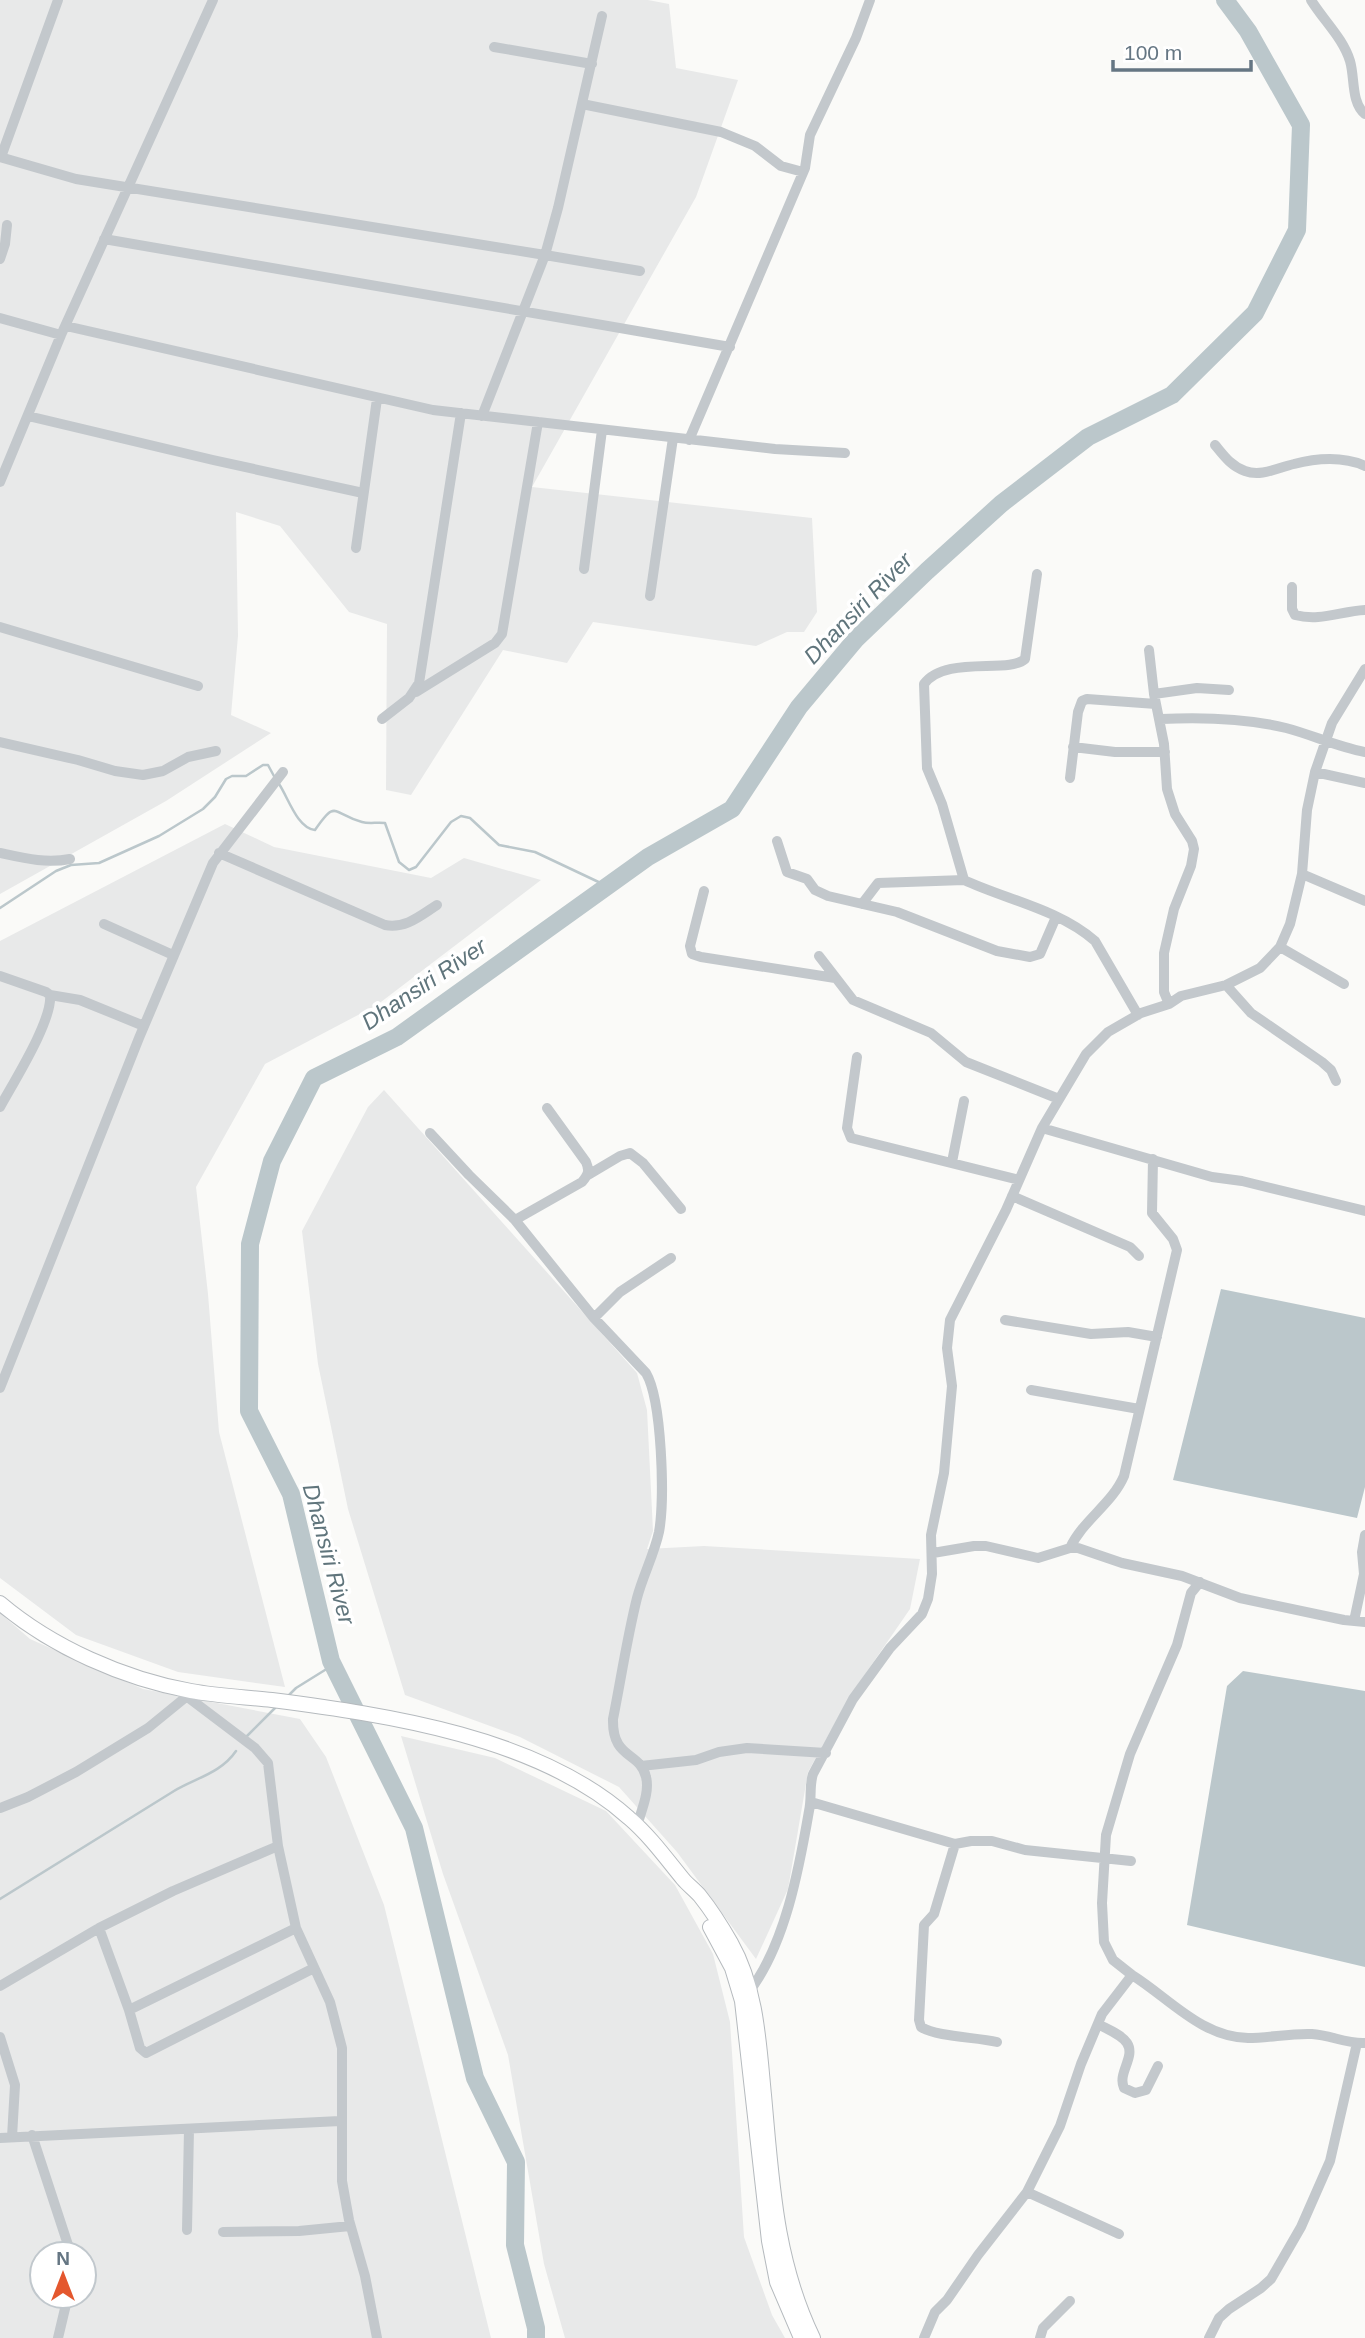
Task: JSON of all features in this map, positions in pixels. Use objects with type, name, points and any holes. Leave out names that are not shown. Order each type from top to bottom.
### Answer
[{"type":"main road","points":[[0,1603],[43,1634],[65,1645],[119,1670],[180,1692],[327,1708],[429,1726],[482,1740],[568,1777],[610,1803],[637,1826],[660,1849],[685,1882],[746,1996],[758,2038],[780,2243],[793,2290],[813,2338]]},
{"type":"main road","points":[[746,1996],[769,2241],[777,2282],[801,2338]]},
{"type":"street","points":[[58,0],[1,157],[56,174],[128,187],[640,271]]},
{"type":"street","points":[[0,482],[63,330],[214,0]]},
{"type":"street","points":[[689,440],[803,173],[810,135],[856,38],[870,0]]},
{"type":"street","points":[[1311,0],[1345,47],[1353,74],[1356,102],[1365,114]]},
{"type":"street","points":[[482,416],[545,255],[602,16]]},
{"type":"street","points":[[494,47],[592,64]]},
{"type":"street","points":[[582,104],[721,132],[754,146],[782,166],[803,173]]},
{"type":"street","points":[[0,259],[7,225]]},
{"type":"street","points":[[104,239],[730,346]]},
{"type":"street","points":[[0,318],[256,368],[377,399],[461,413],[673,439],[845,453]]},
{"type":"street","points":[[356,548],[377,399]]},
{"type":"street","points":[[414,693],[422,670],[461,413]]},
{"type":"street","points":[[28,416],[363,493]]},
{"type":"street","points":[[382,719],[414,693],[495,643],[502,634],[538,422]]},
{"type":"street","points":[[584,569],[602,430]]},
{"type":"street","points":[[650,596],[673,439]]},
{"type":"street","points":[[1215,445],[1228,461],[1246,472],[1343,459],[1365,466]]},
{"type":"street","points":[[964,880],[942,804],[927,768],[924,684],[928,678],[957,668],[1014,664],[1025,659],[1037,574]]},
{"type":"street","points":[[1292,587],[1292,609],[1295,615],[1317,619],[1365,611]]},
{"type":"street","points":[[0,627],[198,686]]},
{"type":"street","points":[[1149,650],[1155,699],[1161,719],[1170,802],[1194,849],[1191,866],[1174,909],[1164,953],[1164,992],[1169,1004]]},
{"type":"street","points":[[746,1996],[756,1983],[786,1918],[811,1802],[810,1783],[813,1774],[853,1699],[890,1648],[922,1614],[928,1599],[933,1553],[931,1535],[944,1473],[952,1386],[947,1348],[950,1320],[1012,1196],[1042,1128],[1086,1054],[1108,1032],[1138,1015],[1169,1004],[1181,996],[1226,985],[1259,968],[1280,947],[1290,924],[1301,874],[1307,810],[1324,742],[1332,723],[1365,669]]},
{"type":"street","points":[[1070,778],[1079,705],[1082,701],[1155,699],[1197,688],[1230,690]]},
{"type":"street","points":[[1161,719],[1234,719],[1283,727],[1311,735],[1324,742],[1365,752]]},
{"type":"street","points":[[0,742],[115,771],[143,775],[163,771],[200,753],[216,751]]},
{"type":"street","points":[[1073,747],[1115,752],[1165,752]]},
{"type":"street","points":[[0,1388],[173,955],[219,853],[283,772]]},
{"type":"street","points":[[1315,772],[1365,783]]},
{"type":"street","points":[[777,841],[787,872],[807,879],[815,890],[828,896],[897,912],[997,951],[1030,957],[1040,954],[1056,917]]},
{"type":"street","points":[[0,853],[48,861],[70,859]]},
{"type":"street","points":[[219,853],[386,925],[396,927],[409,923],[437,905]]},
{"type":"street","points":[[1301,874],[1365,901]]},
{"type":"street","points":[[862,904],[878,883],[964,880],[1056,917],[1085,932],[1095,941],[1138,1015]]},
{"type":"street","points":[[704,891],[690,946],[692,954],[835,978]]},
{"type":"street","points":[[104,924],[173,955]]},
{"type":"street","points":[[1280,947],[1344,984]]},
{"type":"street","points":[[819,957],[853,1000],[931,1033],[966,1062],[1059,1099]]},
{"type":"street","points":[[0,976],[50,995],[80,1000],[144,1026]]},
{"type":"street","points":[[1226,985],[1251,1013],[1322,1062],[1331,1070],[1336,1082]]},
{"type":"street","points":[[0,1107],[44,1023],[51,1003],[50,995]]},
{"type":"street","points":[[857,1057],[847,1128],[851,1138],[1019,1180]]},
{"type":"street","points":[[952,1162],[964,1101]]},
{"type":"street","points":[[547,1108],[586,1162],[588,1175]]},
{"type":"street","points":[[1042,1128],[1212,1177],[1242,1181],[1363,1208]]},
{"type":"street","points":[[430,1133],[515,1220],[594,1318],[651,1381],[662,1504],[659,1530],[637,1596],[612,1719],[612,1734],[618,1747],[641,1766],[646,1775],[647,1786],[637,1826]]},
{"type":"street","points":[[515,1220],[582,1182],[588,1175],[630,1153],[643,1163],[681,1209]]},
{"type":"street","points":[[1070,1548],[1084,1526],[1117,1491],[1124,1476],[1177,1250],[1173,1239],[1152,1213],[1153,1159]]},
{"type":"street","points":[[1012,1196],[1130,1247],[1139,1256]]},
{"type":"street","points":[[594,1318],[620,1292],[671,1258]]},
{"type":"street","points":[[1004,1320],[1091,1334],[1128,1332],[1157,1337]]},
{"type":"street","points":[[1031,1390],[1139,1409]]},
{"type":"street","points":[[933,1553],[986,1546],[1038,1558],[1070,1548],[1200,1582],[1240,1598],[1359,1622],[1365,1535]]},
{"type":"street","points":[[1200,1582],[1191,1592],[1177,1646],[1130,1754],[1112,1810],[1104,1858],[1104,1942],[1113,1960],[1132,1975],[1195,2020],[1222,2034],[1248,2038],[1313,2034],[1361,2043],[1331,2161],[1301,2227],[1271,2279],[1228,2309],[1219,2318],[1209,2338]]},
{"type":"street","points":[[0,1808],[76,1772],[148,1728],[180,1692],[255,1748],[268,1763],[278,1846],[296,1928],[330,2002],[342,2048],[342,2180],[350,2226],[365,2276],[377,2338]]},
{"type":"street","points":[[641,1766],[696,1760],[719,1752],[747,1748],[826,1753]]},
{"type":"street","points":[[811,1802],[955,1844],[992,1841],[1024,1850],[1131,1861]]},
{"type":"street","points":[[955,1844],[934,1914],[924,1926],[919,2021],[925,2030],[997,2042]]},
{"type":"street","points":[[0,1986],[99,1928],[173,1891],[278,1846]]},
{"type":"street","points":[[99,1928],[143,2052],[151,2052],[314,1968]]},
{"type":"street","points":[[129,2010],[296,1928]]},
{"type":"street","points":[[924,2338],[935,2312],[947,2300],[1027,2192],[1060,2126],[1098,2024],[1109,2004],[1132,1975]]},
{"type":"street","points":[[1098,2024],[1126,2040],[1129,2045],[1129,2058],[1121,2078],[1124,2088],[1135,2093],[1146,2090],[1158,2066]]},
{"type":"street","points":[[0,2037],[15,2085],[6,2138],[340,2121]]},
{"type":"street","points":[[187,2230],[189,2129]]},
{"type":"street","points":[[32,2135],[66,2240]]},
{"type":"street","points":[[1027,2192],[1119,2234]]},
{"type":"street","points":[[222,2232],[299,2231],[350,2226]]},
{"type":"street","points":[[1040,2338],[1043,2328],[1070,2301]]},
{"type":"street","points":[[58,2338],[65,2310]]},
{"type":"shaded area","points":[[0,0],[648,0],[669,4],[676,68],[738,80],[696,197],[532,487],[812,518],[817,612],[804,632],[787,632],[756,646],[593,622],[567,663],[503,650],[411,795],[386,790],[387,624],[349,612],[280,526],[236,512],[238,636],[231,715],[271,733],[166,801],[0,894]]},
{"type":"shaded area","points":[[225,824],[274,847],[431,878],[464,858],[541,880],[377,1005],[265,1064],[196,1187],[219,1432],[285,1687],[178,1672],[76,1635],[0,1578],[0,941]]},
{"type":"shaded area","points":[[384,1090],[637,1373],[647,1410],[653,1531],[647,1549],[704,1546],[920,1559],[910,1609],[850,1696],[808,1772],[788,1889],[756,1959],[677,1852],[619,1787],[520,1737],[405,1695],[348,1509],[318,1364],[302,1231],[368,1107]]},
{"type":"shaded area","points":[[1221,1289],[1365,1318],[1365,1487],[1357,1518],[1173,1480]]},
{"type":"shaded area","points":[[0,1613],[30,1639],[143,1689],[300,1719],[326,1757],[384,1905],[491,2338],[0,2338]]},
{"type":"shaded area","points":[[1243,1671],[1365,1691],[1365,1967],[1187,1925],[1227,1686]]},
{"type":"shaded area","points":[[401,1736],[495,1758],[606,1811],[675,1885],[713,1954],[730,2022],[744,2237],[772,2315],[785,2338],[565,2338],[544,2264],[508,2055],[443,1874]]},
{"type":"waterway","name":"Dhansiri River","points":[[536,2338],[536,2328],[515,2245],[516,2162],[475,2078],[414,1828],[331,1661],[291,1494],[249,1411],[250,1244],[272,1161],[314,1078],[397,1037],[648,857],[732,809],[799,707],[856,639],[927,571],[1001,504],[1088,437],[1172,395],[1255,313],[1297,230],[1301,125],[1248,31],[1225,0]]},
{"type":"waterway","points":[[0,908],[56,871],[71,865],[99,863],[159,836],[203,809],[215,797],[226,779],[232,776],[246,776],[263,765],[268,765],[275,778]]},
{"type":"waterway","points":[[279,784],[298,818],[309,828],[315,830],[332,811],[362,822],[385,823],[399,862],[409,870],[416,867],[451,822],[461,816],[470,818],[499,845],[535,852],[607,886]]},
{"type":"waterway","points":[[286,1698],[296,1688],[333,1665]]},
{"type":"waterway","points":[[246,1737],[276,1707]]},
{"type":"waterway","points":[[0,1899],[174,1791],[216,1770],[236,1751]]}]
